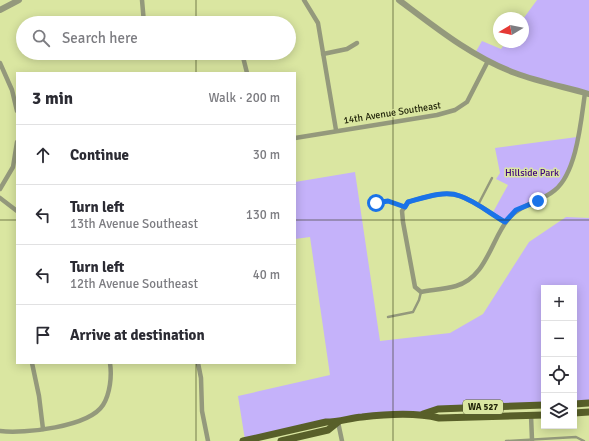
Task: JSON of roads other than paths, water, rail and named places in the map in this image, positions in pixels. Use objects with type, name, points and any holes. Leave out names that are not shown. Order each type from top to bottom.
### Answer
[{"type":"main road","points":[[577,404],[589,403]]},
{"type":"main road","name":"WA 527","points":[[243,441],[326,422],[338,422],[361,417],[423,414],[438,408],[541,405]]},
{"type":"main road","points":[[577,413],[589,412]]},
{"type":"main road","points":[[423,414],[439,418],[541,414]]},
{"type":"main road","name":"WA 527","points":[[281,441],[328,430],[338,422]]},
{"type":"street","points":[[0,10],[19,0]]},
{"type":"street","points":[[142,0],[143,16]]},
{"type":"street","points":[[304,0],[318,23],[336,130]]},
{"type":"street","points":[[399,0],[453,40],[488,61],[515,73],[587,93],[569,172],[556,189],[538,201],[516,210],[505,222],[481,268],[472,277],[457,286],[421,292],[415,287],[403,209],[408,202],[431,196],[448,194],[460,196],[505,222]]},
{"type":"street","points":[[323,54],[347,49],[357,43]]},
{"type":"street","points":[[243,60],[246,72]]},
{"type":"street","name":"14th Avenue Southeast","points":[[296,138],[336,130],[437,115],[456,110],[467,102],[488,61]]},
{"type":"street","points":[[0,63],[12,90],[16,107]]},
{"type":"street","points":[[0,189],[13,167],[16,148]]},
{"type":"street","points":[[0,198],[16,210]]},
{"type":"street","points":[[32,364],[39,396],[43,429]]},
{"type":"street","points":[[0,431],[9,432],[43,429],[72,424],[102,406],[110,386],[110,364]]},
{"type":"street","points":[[198,364],[201,378],[202,411],[208,441]]},
{"type":"street","points":[[531,415],[532,440]]},
{"type":"street","points":[[338,422],[342,441]]},
{"type":"lane","points":[[477,206],[492,178]]},
{"type":"lane","points":[[376,203],[388,201],[403,209]]},
{"type":"lane","points":[[388,316],[413,312],[421,292]]},
{"type":"lane","points":[[506,441],[576,437],[584,441]]},
{"type":"park label","name":"Hillside Park","points":[[532,172]]}]
